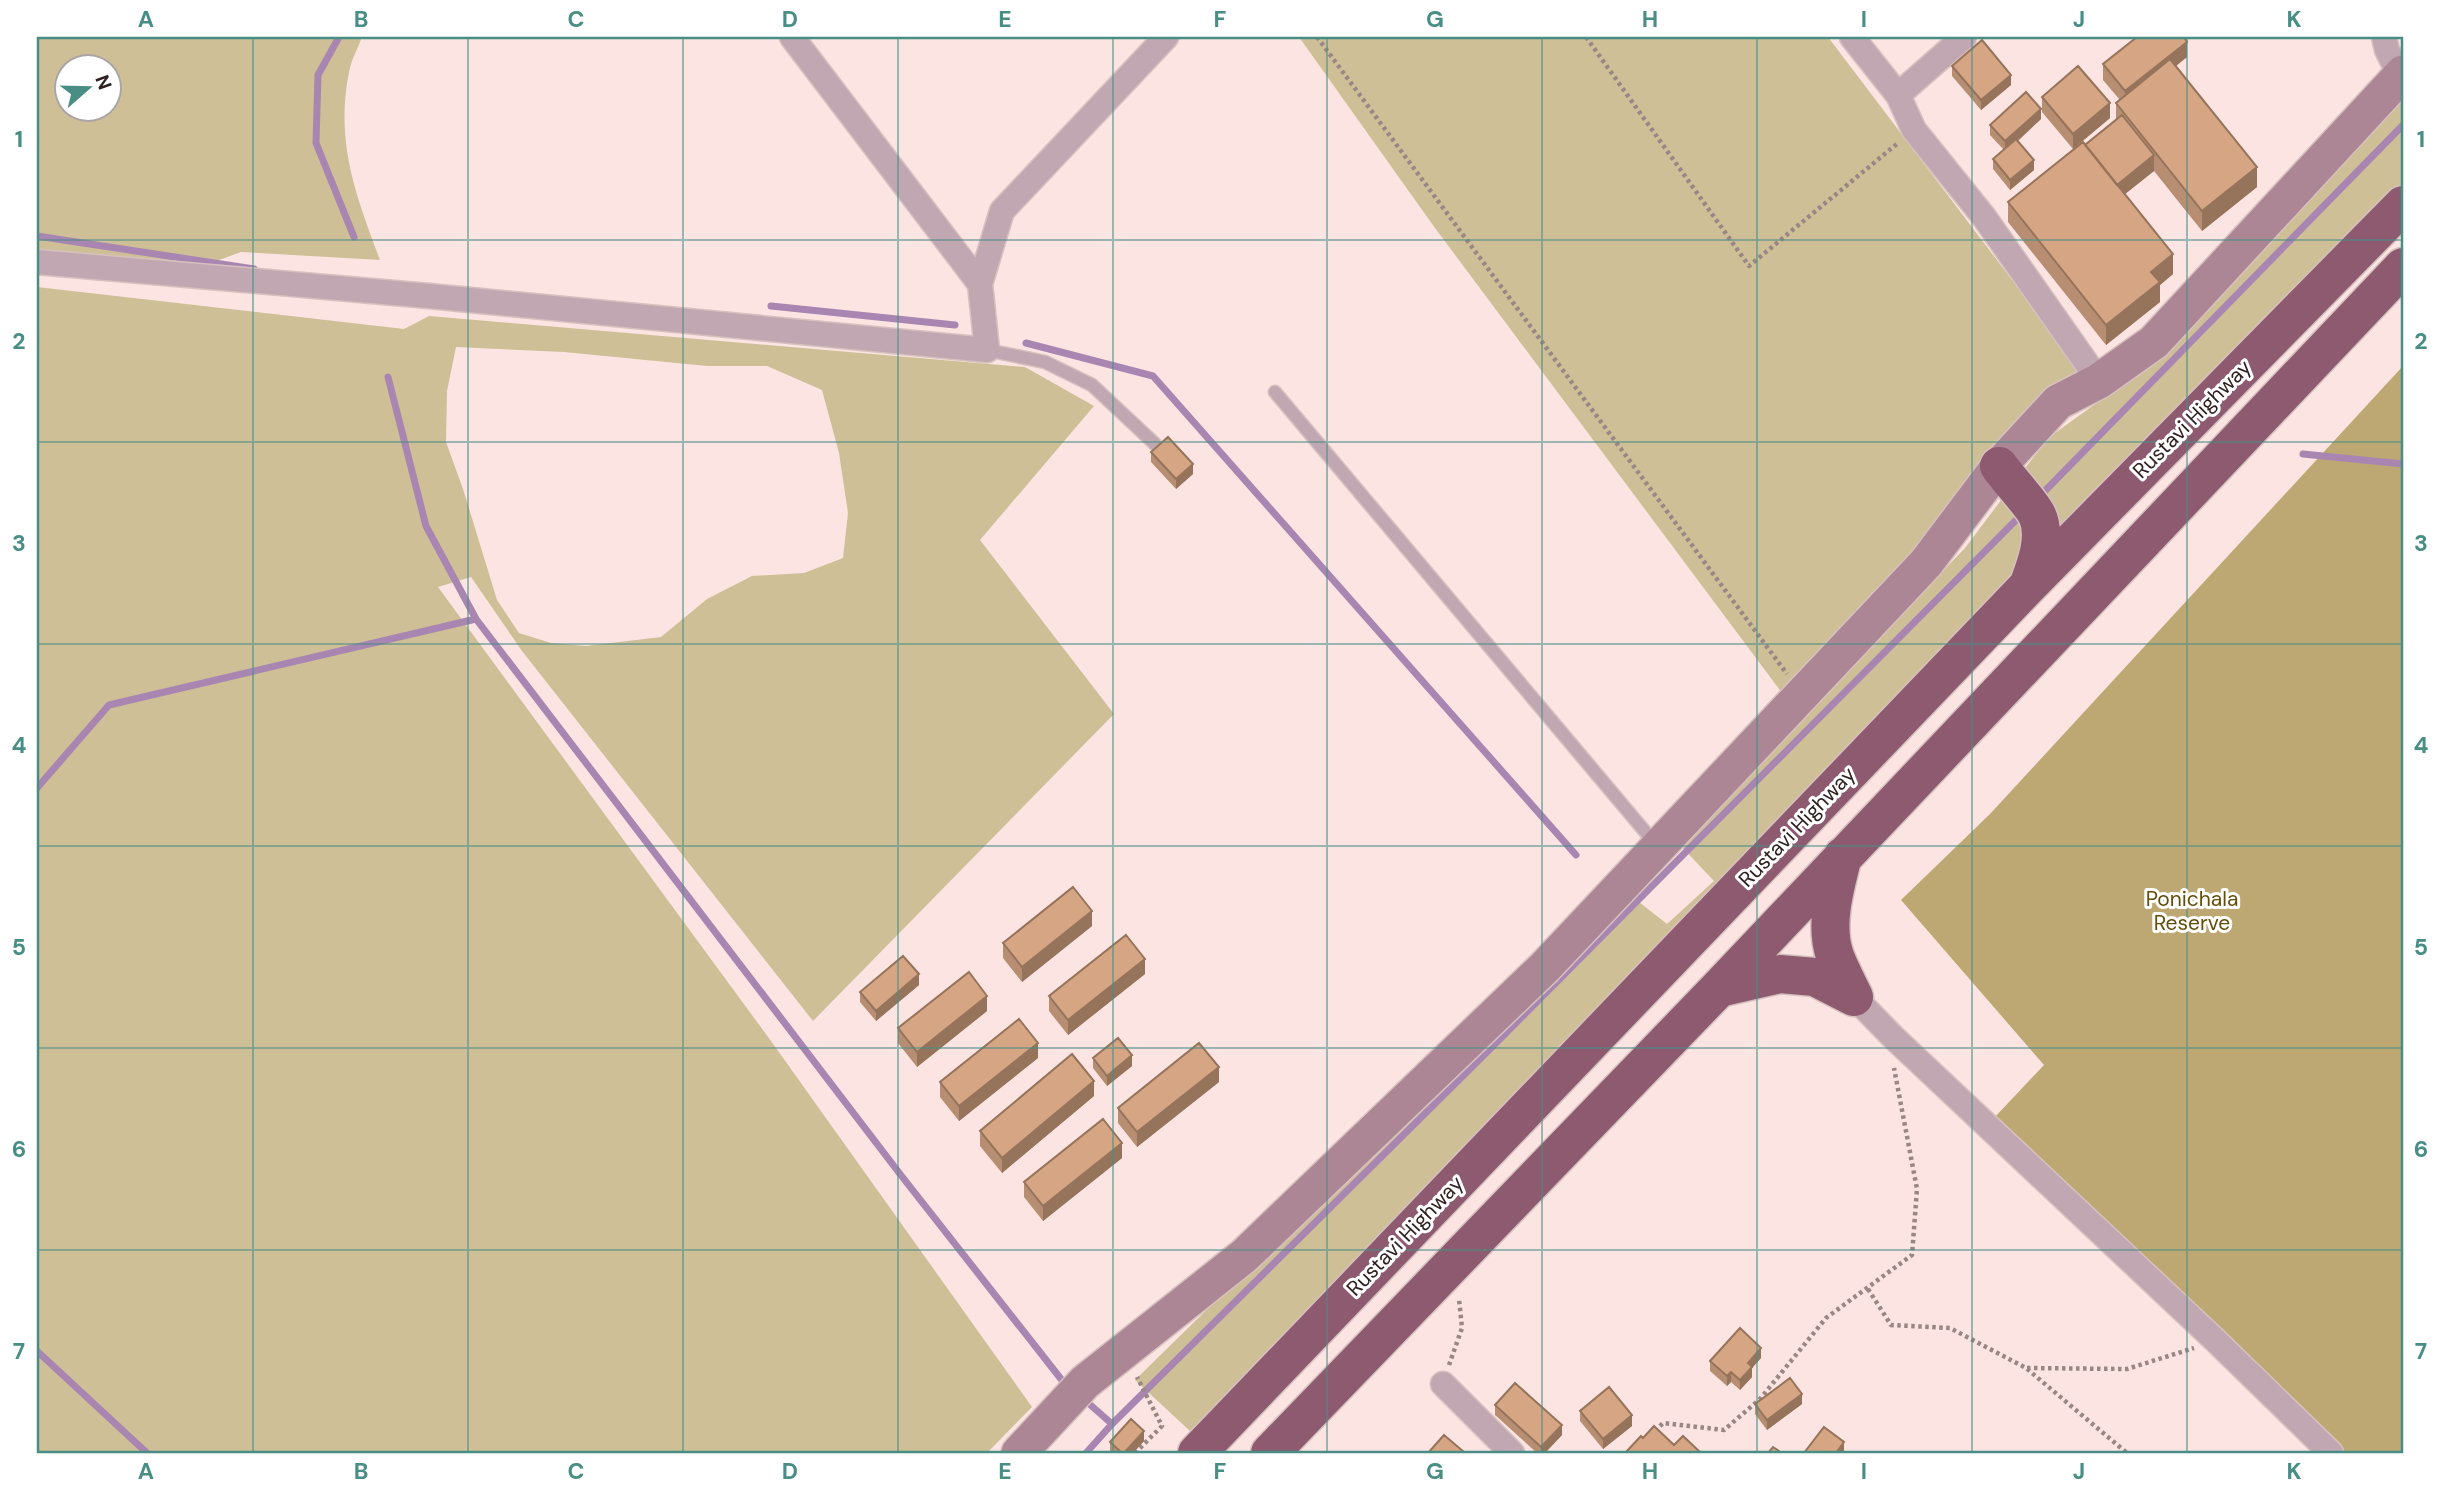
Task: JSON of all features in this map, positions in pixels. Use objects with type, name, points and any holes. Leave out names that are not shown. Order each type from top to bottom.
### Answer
[{"type":"highway","name":"Rustavi Highway","points":[[1196,1453],[2028,586],[2403,205]]},
{"type":"highway","points":[[1270,1453],[1719,988],[2403,267]]},
{"type":"highway","points":[[2006,476],[2037,515],[2040,539],[2037,563],[2028,586]]},
{"type":"highway","points":[[2037,515],[2061,517],[2085,514],[2107,505]]},
{"type":"highway","points":[[1843,855],[1834,889],[1831,924],[1834,954],[1854,997]]},
{"type":"highway","points":[[1719,988],[1780,974],[1815,977],[1854,997]]},
{"type":"street","points":[[792,37],[980,284]]},
{"type":"street","points":[[37,262],[429,296],[987,350],[980,284],[1002,211],[1166,37]]},
{"type":"street","points":[[1852,37],[1898,96],[1914,130],[1984,217],[2099,381]]},
{"type":"street","points":[[1898,96],[1964,37]]},
{"type":"street","points":[[1019,1453],[1085,1382],[1244,1256],[1545,967],[2006,476],[2058,402],[2099,381],[2154,342],[2402,75],[2387,50],[2384,37]]},
{"type":"street","points":[[1854,997],[2331,1453]]},
{"type":"street","points":[[1443,1384],[1512,1453]]},
{"type":"lane","points":[[987,350],[1045,362],[1092,385],[1155,444]]},
{"type":"lane","points":[[1275,392],[1658,847]]},
{"type":"path","points":[[1317,37],[1802,694]]},
{"type":"path","points":[[1586,37],[1749,266],[1914,130]]},
{"type":"path","points":[[1648,1438],[1663,1423],[1724,1430],[1760,1399],[1826,1318],[1912,1255],[1917,1189],[1895,1080],[1892,1036]]},
{"type":"path","points":[[1443,1384],[1462,1328],[1457,1260]]},
{"type":"path","points":[[1868,1289],[1891,1325],[1950,1328],[2026,1368],[2127,1453]]},
{"type":"path","points":[[2026,1368],[2127,1369],[2215,1340]]},
{"type":"path","points":[[1135,1453],[1162,1426],[1140,1384]]},
{"type":"shaded area","points":[[37,37],[362,37],[349,72],[345,98],[346,146],[356,191],[380,260],[241,252],[197,268],[37,253]]},
{"type":"shaded area","points":[[1299,37],[1828,37],[2084,375],[2046,389],[1992,451],[1918,557],[1782,693],[1435,228]]},
{"type":"shaded area","points":[[2403,100],[2403,189],[1891,710],[1190,1431],[1135,1380],[1630,895],[1667,924],[1714,881],[1680,845],[1965,548],[2048,438],[2162,356]]},
{"type":"shaded area","points":[[37,287],[404,329],[429,316],[1025,367],[1094,406],[980,540],[1114,714],[813,1021],[522,651],[471,577],[438,587],[771,1041],[1032,1407],[987,1453],[37,1453]],"holes":[[[456,347],[564,352],[707,366],[767,366],[822,390],[839,453],[848,513],[843,558],[804,573],[752,576],[707,599],[661,637],[586,646],[551,643],[519,633],[497,600],[446,442],[447,391]]]},
{"type":"green space","name":"Ponichala Reserve","points":[[2403,366],[2403,1453],[2343,1453],[1994,1118],[2044,1065],[1901,900],[1990,814]]},
{"type":"building","points":[[2137,37],[2184,37],[2187,42],[2125,91],[2103,64]]},
{"type":"building","points":[[1982,40],[2011,75],[1981,100],[1952,66]]},
{"type":"building","points":[[2170,59],[2257,167],[2202,211],[2116,103]]},
{"type":"building","points":[[2078,66],[2110,103],[2073,134],[2042,97]]},
{"type":"building","points":[[2026,92],[2041,109],[2005,141],[1990,125]]},
{"type":"building","points":[[2122,115],[2154,155],[2117,185],[2085,145]]},
{"type":"building","points":[[2016,139],[2034,160],[2010,180],[1993,159]]},
{"type":"building","points":[[2083,142],[2173,254],[2151,272],[2160,282],[2106,325],[2008,202]]},
{"type":"building","points":[[1168,437],[1193,464],[1176,479],[1151,452]]},
{"type":"building","points":[[1073,887],[1092,911],[1022,967],[1003,943]]},
{"type":"building","points":[[1126,935],[1145,959],[1068,1020],[1049,996]]},
{"type":"building","points":[[903,956],[919,974],[876,1011],[860,992]]},
{"type":"building","points":[[969,972],[987,996],[917,1052],[898,1028]]},
{"type":"building","points":[[1019,1019],[1038,1043],[959,1106],[940,1082]]},
{"type":"building","points":[[1118,1038],[1132,1055],[1107,1076],[1093,1058]]},
{"type":"building","points":[[1199,1043],[1219,1067],[1137,1132],[1118,1108]]},
{"type":"building","points":[[1072,1054],[1094,1081],[1002,1158],[980,1131]]},
{"type":"building","points":[[1103,1119],[1122,1143],[1043,1206],[1024,1182]]},
{"type":"building","points":[[1740,1328],[1761,1348],[1748,1363],[1752,1367],[1740,1380],[1731,1372],[1727,1376],[1710,1361]]},
{"type":"building","points":[[1790,1378],[1802,1394],[1767,1420],[1755,1404]]},
{"type":"building","points":[[1515,1383],[1562,1425],[1541,1447],[1495,1405]]},
{"type":"building","points":[[1609,1387],[1632,1415],[1603,1439],[1580,1411]]},
{"type":"building","points":[[1131,1419],[1144,1431],[1122,1453],[1110,1442]]},
{"type":"building","points":[[1654,1426],[1674,1445],[1683,1436],[1701,1453],[1625,1453]]},
{"type":"building","points":[[1824,1427],[1844,1442],[1836,1453],[1804,1453]]},
{"type":"building","points":[[1444,1435],[1464,1452],[1428,1453]]},
{"type":"building","points":[[1773,1447],[1782,1453],[1768,1453]]},
{"type":"waterway","points":[[339,37],[318,75],[316,143],[354,237]]},
{"type":"waterway","points":[[2039,497],[2403,125]]},
{"type":"waterway","points":[[37,236],[254,269]]},
{"type":"waterway","points":[[771,306],[955,325]]},
{"type":"waterway","points":[[1026,343],[1153,376],[1576,855]]},
{"type":"waterway","points":[[388,377],[426,526],[476,619],[900,1174],[1061,1379]]},
{"type":"waterway","points":[[2303,454],[2403,464]]},
{"type":"waterway","points":[[1086,1453],[2023,513]]},
{"type":"waterway","points":[[37,788],[109,705],[476,619]]},
{"type":"waterway","points":[[37,1351],[147,1453]]},
{"type":"waterway","points":[[1086,1401],[1112,1424]]}]
